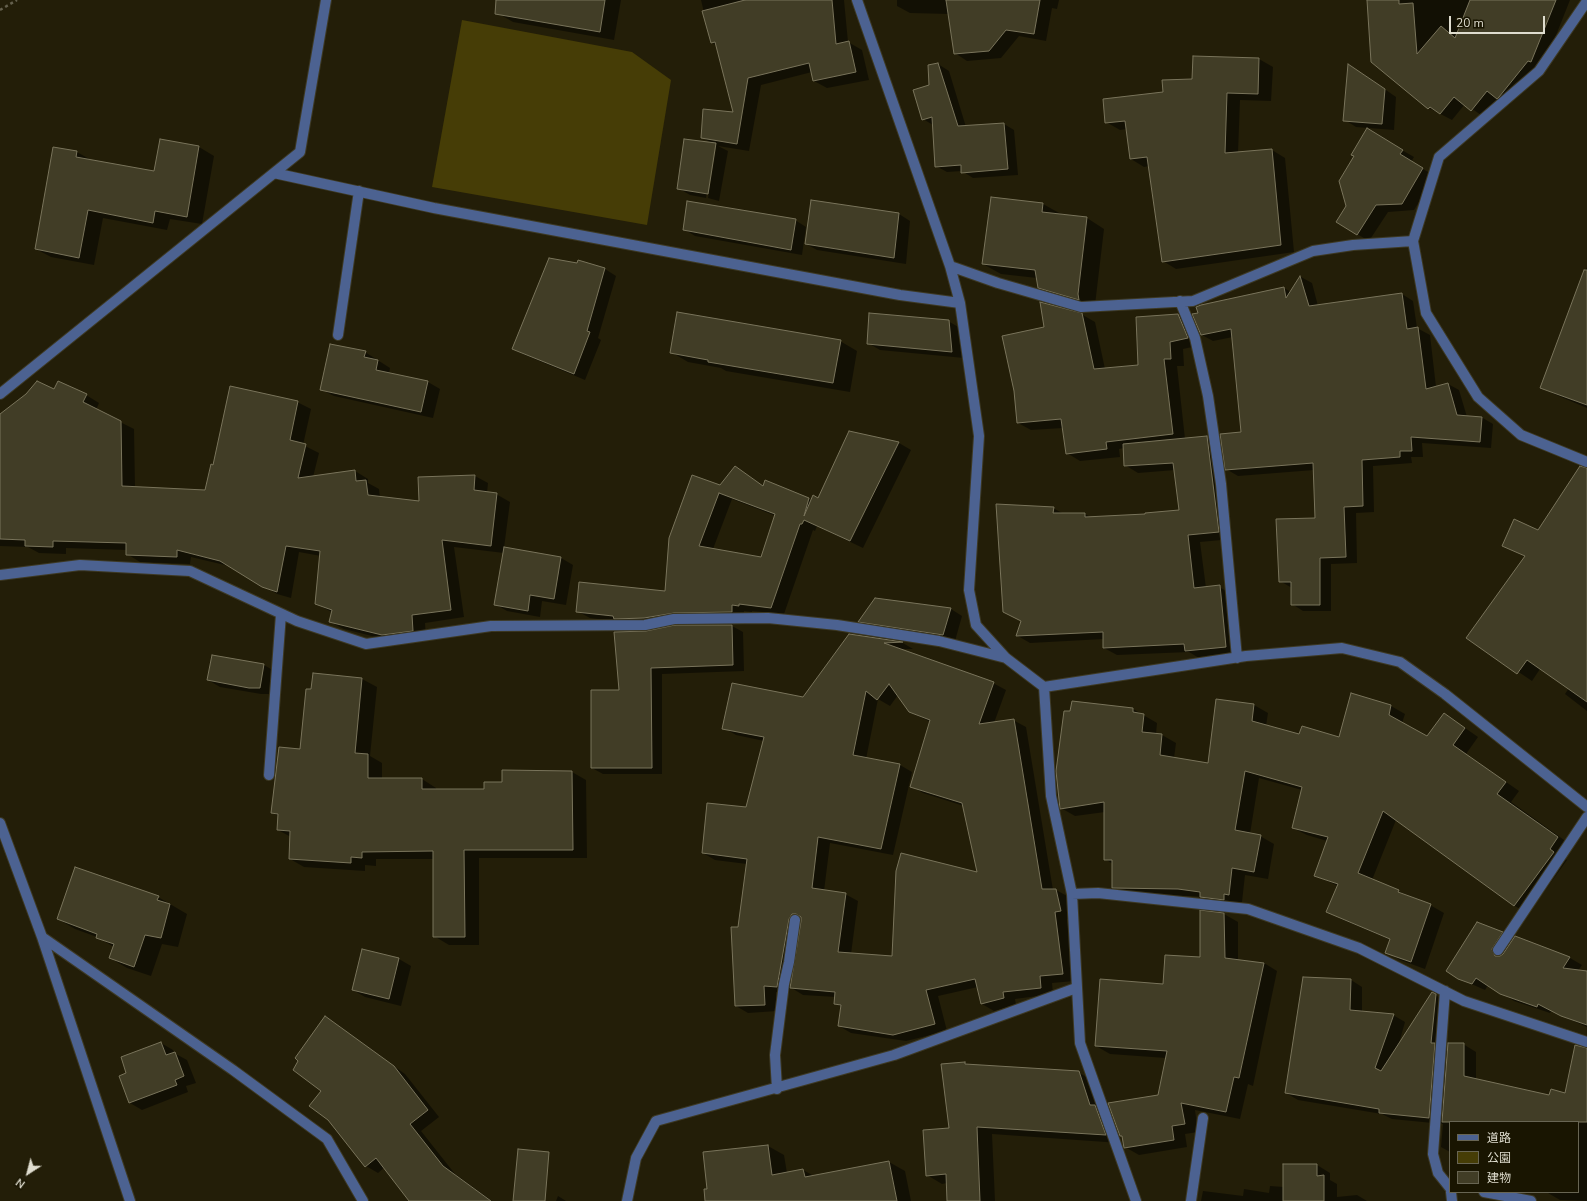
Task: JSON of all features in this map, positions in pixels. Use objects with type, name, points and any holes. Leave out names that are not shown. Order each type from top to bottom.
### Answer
[{"type":"street","points":[[0,394],[300,152],[326,0]]},
{"type":"street","points":[[857,0],[950,266],[960,304],[978,436],[969,590],[976,625],[1006,658],[1044,687],[1237,658],[1342,648],[1400,662],[1445,694],[1587,807]]},
{"type":"street","points":[[1587,1],[1539,71],[1439,157],[1413,241],[1426,313],[1478,397],[1521,435],[1587,462]]},
{"type":"street","points":[[274,173],[442,209],[884,292],[960,304]]},
{"type":"street","points":[[338,335],[359,191]]},
{"type":"street","points":[[950,266],[1081,307],[1180,302],[1192,301],[1313,252],[1353,245],[1413,241]]},
{"type":"street","points":[[1180,302],[1195,338],[1208,396],[1221,484],[1237,658]]},
{"type":"street","points":[[0,575],[80,565],[190,571],[281,614],[366,644],[491,626],[645,625],[674,619],[768,618],[837,625],[939,641],[1006,658]]},
{"type":"street","points":[[269,775],[281,614]]},
{"type":"street","points":[[1044,687],[1051,796],[1072,894],[1080,1043],[1136,1201]]},
{"type":"street","points":[[1498,950],[1587,817]]},
{"type":"street","points":[[0,823],[42,937],[130,1201]]},
{"type":"street","points":[[1072,894],[1098,894],[1248,909],[1359,948],[1464,1001],[1587,1042]]},
{"type":"street","points":[[777,1089],[775,1055],[784,984],[789,962],[795,920]]},
{"type":"street","points":[[42,937],[234,1070],[327,1139],[363,1201]]},
{"type":"street","points":[[627,1201],[636,1158],[656,1121],[777,1089],[894,1055],[1076,988]]},
{"type":"street","points":[[1445,991],[1433,1154],[1438,1173],[1449,1187]]},
{"type":"street","points":[[1191,1201],[1203,1118]]},
{"type":"street","points":[[1489,1193],[1531,1201]]},
{"type":"path","points":[[0,10],[17,0]]},
{"type":"green space","points":[[462,20],[632,52],[671,80],[647,225],[432,187]]},
{"type":"building","points":[[496,0],[605,0],[600,32],[495,14]]},
{"type":"building","points":[[745,0],[832,0],[836,44],[849,41],[856,72],[813,81],[809,63],[748,78],[737,144],[701,138],[703,109],[733,112],[715,42],[711,43],[702,11]]},
{"type":"building","points":[[946,0],[1040,0],[1034,34],[1006,30],[989,51],[954,54]]},
{"type":"building","points":[[1367,0],[1399,0],[1399,4],[1413,3],[1417,54],[1441,26],[1455,38],[1470,0],[1556,0],[1531,62],[1528,61],[1497,99],[1487,91],[1471,111],[1454,97],[1440,114],[1430,107],[1428,109],[1371,62]]},
{"type":"building","points":[[1193,56],[1259,58],[1258,94],[1227,93],[1225,153],[1272,149],[1281,245],[1162,262],[1147,157],[1130,159],[1125,121],[1105,123],[1103,99],[1163,92],[1162,80],[1192,79]]},
{"type":"building","points":[[938,63],[958,126],[1004,123],[1008,169],[961,173],[961,165],[935,167],[932,117],[922,120],[913,90],[929,85],[928,65]]},
{"type":"building","points":[[1348,64],[1385,89],[1382,124],[1343,121]]},
{"type":"building","points":[[1367,128],[1403,150],[1400,154],[1423,168],[1402,204],[1376,205],[1357,235],[1336,222],[1346,206],[1339,181],[1354,156],[1351,155]]},
{"type":"building","points":[[160,139],[199,146],[187,217],[155,211],[153,223],[88,210],[79,258],[35,249],[53,147],[77,151],[76,157],[154,171]]},
{"type":"building","points":[[684,139],[716,143],[708,194],[677,189]]},
{"type":"building","points":[[991,197],[1043,203],[1042,212],[1087,217],[1078,294],[1079,300],[1038,288],[1035,270],[982,264]]},
{"type":"building","points":[[811,200],[899,213],[894,258],[805,244]]},
{"type":"building","points":[[687,201],[796,219],[791,250],[683,230]]},
{"type":"building","points":[[549,258],[577,263],[578,260],[605,268],[587,331],[590,332],[574,374],[512,349]]},
{"type":"building","points":[[1584,270],[1587,270],[1587,405],[1540,388]]},
{"type":"building","points":[[1300,276],[1309,306],[1402,293],[1407,329],[1418,327],[1426,389],[1448,383],[1457,415],[1482,417],[1480,442],[1411,437],[1412,451],[1400,451],[1400,457],[1362,460],[1363,506],[1344,507],[1346,557],[1320,558],[1320,605],[1291,605],[1291,582],[1279,582],[1276,519],[1315,518],[1313,463],[1225,470],[1220,434],[1241,432],[1231,329],[1201,335],[1192,314],[1198,313],[1196,307],[1201,305],[1284,287],[1286,298]]},
{"type":"building","points":[[1040,302],[1082,313],[1094,369],[1138,365],[1136,317],[1178,314],[1188,338],[1170,342],[1171,359],[1164,359],[1173,434],[1106,442],[1107,449],[1066,454],[1061,419],[1017,423],[1014,391],[1002,336],[1044,327]]},
{"type":"building","points":[[677,312],[841,340],[833,383],[708,362],[708,360],[670,353]]},
{"type":"building","points":[[869,313],[949,320],[952,352],[867,344]]},
{"type":"building","points":[[330,344],[366,351],[364,357],[378,360],[376,370],[428,381],[421,412],[320,390]]},
{"type":"building","points":[[37,381],[54,389],[58,381],[87,394],[83,402],[121,421],[122,486],[205,490],[211,464],[213,465],[230,386],[298,401],[290,440],[306,444],[298,478],[355,470],[356,481],[366,480],[368,495],[419,501],[418,477],[475,475],[474,490],[497,493],[491,546],[442,540],[451,610],[412,615],[413,631],[382,635],[329,622],[332,610],[315,604],[320,551],[286,546],[277,592],[262,587],[220,561],[177,550],[177,557],[126,555],[126,543],[53,541],[53,547],[25,546],[25,540],[0,539],[0,414],[26,394]]},
{"type":"building","points":[[849,431],[899,442],[850,541],[804,520],[802,524],[800,524],[771,608],[739,604],[739,606],[732,605],[732,612],[674,613],[644,618],[614,619],[613,616],[576,612],[579,582],[665,591],[669,538],[692,475],[720,485],[735,466],[763,486],[765,480],[809,498],[804,516],[813,495],[818,498]],"holes":[[[719,493],[775,514],[761,557],[699,546]]]},
{"type":"building","points":[[1207,436],[1219,532],[1188,535],[1194,588],[1220,585],[1226,647],[1185,651],[1184,644],[1103,648],[1103,632],[1016,636],[1021,621],[1003,612],[996,504],[1054,507],[1053,513],[1085,513],[1085,517],[1145,514],[1179,510],[1173,463],[1124,466],[1123,444]]},
{"type":"building","points":[[1580,466],[1587,468],[1587,702],[1527,660],[1517,674],[1466,638],[1525,556],[1502,546],[1514,519],[1538,530]]},
{"type":"building","points":[[504,547],[561,557],[554,599],[530,595],[528,611],[494,605]]},
{"type":"building","points":[[875,598],[951,608],[943,635],[858,622]]},
{"type":"building","points":[[675,625],[732,625],[733,665],[651,668],[652,768],[591,768],[591,690],[619,690],[614,632],[646,631]]},
{"type":"building","points":[[849,634],[903,642],[884,643],[994,682],[979,724],[1014,719],[1042,889],[1056,889],[1061,911],[1055,912],[1063,974],[1040,976],[1041,988],[1003,992],[1004,998],[981,1004],[975,979],[926,990],[935,1024],[893,1035],[838,1026],[841,1005],[834,1004],[835,992],[790,988],[801,921],[801,917],[796,914],[792,914],[789,919],[777,987],[764,986],[765,1005],[735,1006],[731,927],[738,927],[747,859],[702,853],[707,803],[746,807],[764,737],[722,729],[732,683],[803,697]],"holes":[[[889,684],[909,712],[930,720],[910,787],[962,803],[977,872],[901,853],[896,871],[892,956],[838,952],[846,893],[812,888],[818,837],[881,849],[900,764],[853,755],[866,691],[877,700]]]},
{"type":"building","points":[[212,655],[264,664],[260,688],[249,688],[207,680]]},
{"type":"building","points":[[313,673],[362,678],[355,753],[368,754],[368,778],[422,778],[422,789],[484,789],[484,782],[502,782],[502,770],[572,771],[573,850],[464,850],[465,937],[433,937],[433,851],[362,852],[362,858],[351,857],[351,863],[289,859],[290,831],[277,830],[278,814],[271,813],[279,747],[300,749],[306,689],[311,689]]},
{"type":"building","points":[[1351,693],[1391,705],[1389,715],[1427,736],[1444,713],[1465,728],[1453,745],[1506,782],[1497,794],[1558,837],[1550,849],[1554,852],[1514,906],[1383,811],[1358,873],[1399,890],[1398,892],[1431,904],[1411,962],[1385,953],[1390,939],[1326,912],[1338,884],[1314,876],[1328,837],[1292,828],[1302,787],[1245,771],[1235,830],[1261,835],[1254,872],[1232,868],[1229,895],[1224,894],[1224,900],[1200,897],[1200,892],[1178,889],[1112,888],[1112,860],[1104,860],[1104,802],[1060,809],[1056,771],[1064,711],[1070,711],[1072,701],[1133,708],[1133,712],[1144,714],[1142,732],[1162,734],[1160,755],[1208,763],[1216,699],[1254,704],[1252,721],[1299,734],[1302,726],[1339,737]]},
{"type":"building","points":[[75,867],[159,896],[157,900],[170,904],[161,938],[145,935],[134,967],[109,958],[114,944],[96,938],[97,934],[57,919]]},
{"type":"building","points":[[1200,910],[1224,913],[1225,958],[1264,963],[1239,1078],[1234,1077],[1226,1112],[1181,1103],[1185,1124],[1172,1126],[1174,1140],[1124,1148],[1122,1136],[1120,1136],[1108,1103],[1158,1095],[1167,1051],[1095,1046],[1100,979],[1163,984],[1165,955],[1200,957]]},
{"type":"building","points":[[1477,922],[1503,932],[1492,949],[1495,956],[1500,956],[1503,954],[1515,936],[1570,957],[1563,968],[1587,971],[1587,1025],[1561,1016],[1538,1004],[1537,1007],[1500,994],[1476,978],[1472,984],[1458,979],[1446,971]]},
{"type":"building","points":[[362,949],[399,958],[389,999],[352,990]]},
{"type":"building","points":[[1303,977],[1351,979],[1350,1010],[1394,1014],[1375,1068],[1381,1071],[1432,992],[1436,994],[1431,1043],[1435,1043],[1429,1118],[1379,1113],[1379,1109],[1285,1093]]},
{"type":"building","points":[[325,1016],[394,1066],[428,1110],[410,1124],[443,1166],[491,1201],[409,1201],[376,1158],[365,1167],[328,1120],[309,1106],[321,1091],[293,1070],[298,1061],[295,1058]]},
{"type":"building","points":[[161,1042],[166,1055],[175,1052],[184,1076],[175,1080],[177,1085],[129,1103],[119,1076],[126,1073],[121,1057]]},
{"type":"building","points":[[1448,1043],[1464,1043],[1464,1076],[1549,1095],[1551,1089],[1565,1093],[1575,1045],[1587,1048],[1587,1122],[1442,1122]]},
{"type":"building","points":[[965,1062],[965,1064],[1079,1071],[1090,1105],[1095,1105],[1106,1135],[977,1127],[980,1201],[947,1201],[946,1174],[926,1176],[923,1130],[949,1128],[941,1064]]},
{"type":"building","points":[[768,1145],[772,1175],[803,1169],[805,1177],[889,1161],[897,1201],[705,1201],[704,1189],[707,1189],[703,1152]]},
{"type":"building","points":[[518,1149],[549,1152],[545,1201],[513,1201]]},
{"type":"building","points":[[1283,1164],[1317,1164],[1317,1176],[1324,1175],[1324,1201],[1283,1201]]}]
